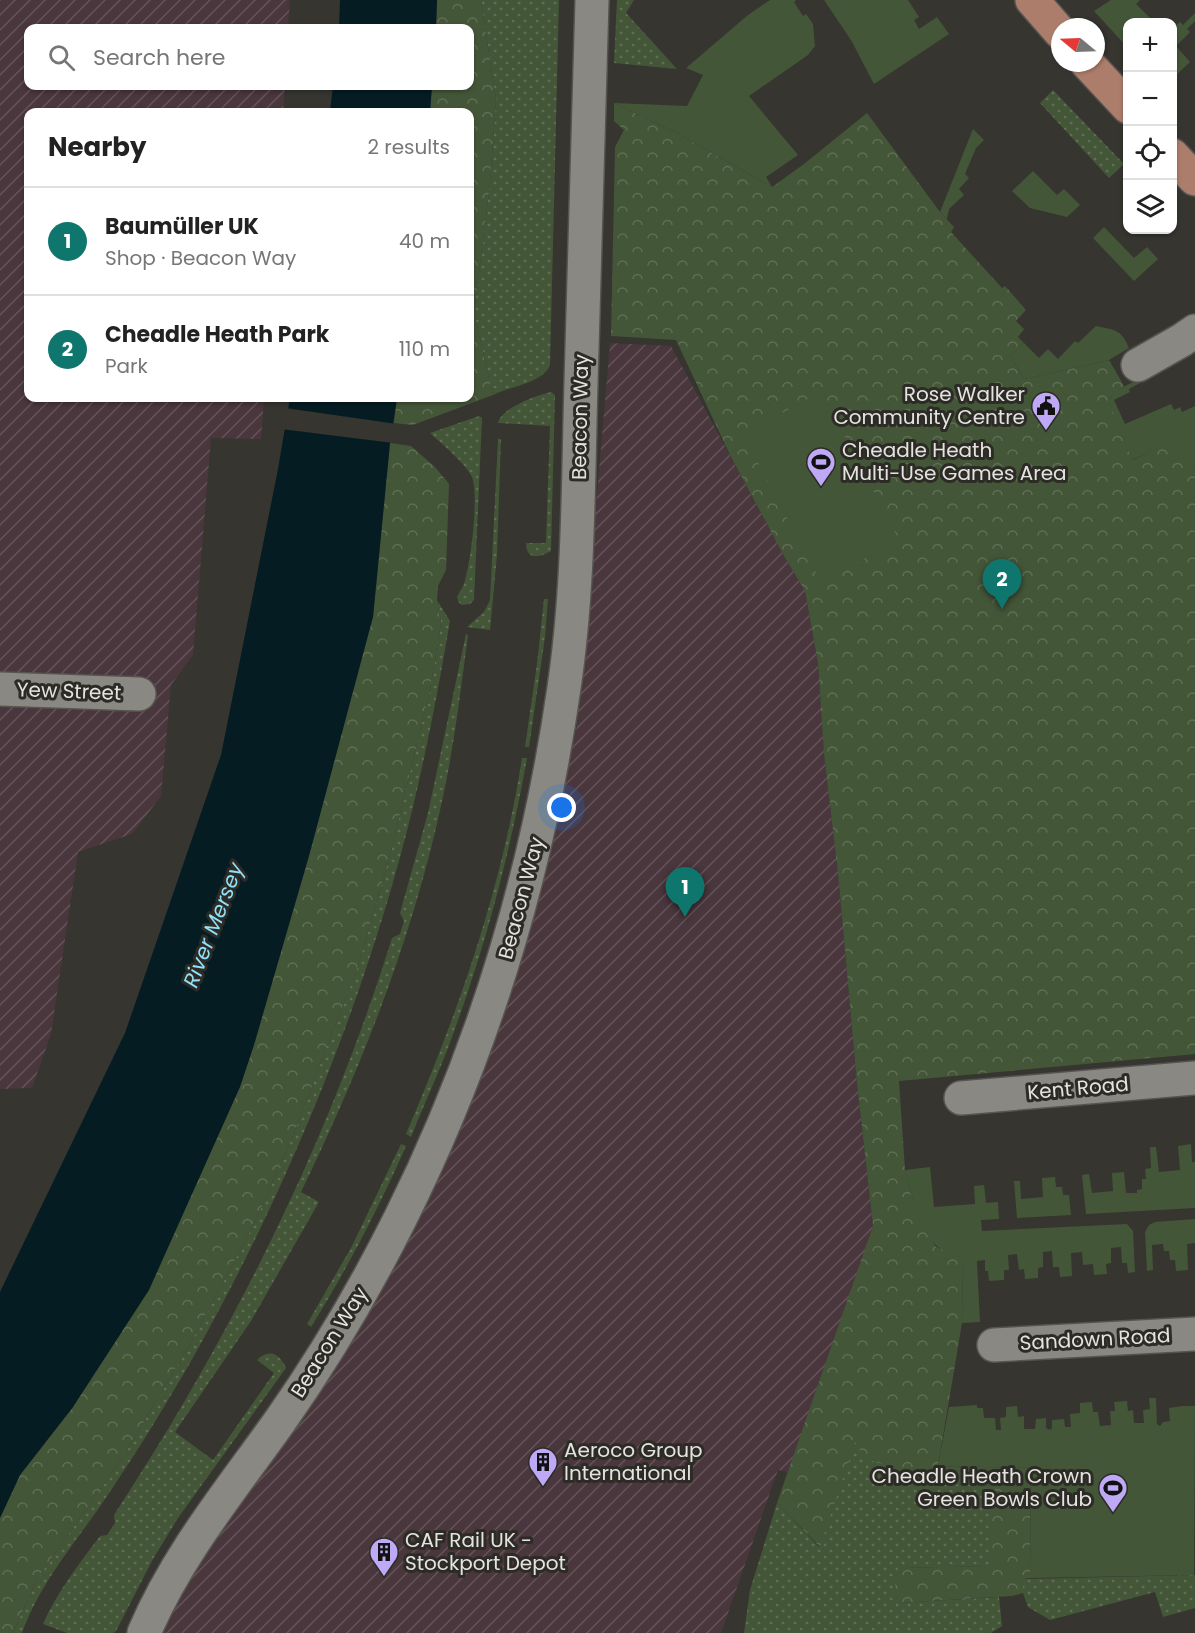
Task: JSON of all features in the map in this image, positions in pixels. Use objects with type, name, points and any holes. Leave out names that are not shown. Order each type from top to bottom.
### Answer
[{"type":"main road","points":[[1032,0],[1051,22]]},
{"type":"main road","points":[[1095,72],[1123,102]]},
{"type":"main road","points":[[1177,159],[1195,179]]},
{"type":"street","name":"Beacon Way","points":[[144,1633],[187,1550],[284,1415],[341,1328],[400,1218],[467,1069],[506,956],[530,873],[548,790],[565,683],[575,573],[592,0]]},
{"type":"street","points":[[1138,365],[1195,330]]},
{"type":"street","name":"Yew Street","points":[[0,688],[139,694]]},
{"type":"street","name":"Kent Road","points":[[961,1098],[1195,1078]]},
{"type":"street","name":"Sandown Road","points":[[994,1345],[1195,1334]]},
{"type":"shaded area","points":[[0,0],[290,0],[288,24],[24,24],[24,90],[285,90],[283,108],[24,108],[24,402],[264,402],[261,439],[211,438],[193,655],[171,685],[161,796],[132,834],[78,852],[51,1034],[32,1088],[0,1089]]},
{"type":"shaded area","points":[[610,343],[671,346],[805,591],[818,663],[824,754],[873,1226],[866,1249],[788,1472],[778,1470],[721,1633],[160,1633],[210,1546],[435,1181],[522,959],[577,726]]},
{"type":"green space","points":[[437,0],[481,0],[496,100],[490,184],[474,313],[474,108],[430,108],[432,90],[474,90],[474,24],[436,24]]},
{"type":"green space","points":[[481,0],[559,0],[550,365],[546,371],[533,380],[493,395],[474,313],[490,184],[496,100]]},
{"type":"green space","points":[[617,0],[634,0],[626,13],[677,69],[614,63]]},
{"type":"green space","points":[[770,0],[796,0],[794,2],[803,16],[806,14],[813,24],[815,46],[808,55],[749,96],[798,155],[766,177],[772,187],[675,132],[614,103],[687,106],[703,75],[686,68],[748,15]]},
{"type":"green space","points":[[824,0],[908,0],[919,17],[914,20],[919,29],[937,17],[949,34],[874,84],[851,40]]},
{"type":"green space","points":[[1111,0],[1140,0],[1136,4],[1150,18],[1123,18],[1123,43],[1105,23],[1105,18],[1100,18],[1094,11]]},
{"type":"green space","points":[[1195,13],[1195,21],[1187,29],[1190,32],[1177,45],[1177,25],[1180,22],[1183,25]]},
{"type":"green space","points":[[1177,47],[1190,62],[1177,74]]},
{"type":"green space","points":[[1053,90],[1123,165],[1109,178],[1040,103]]},
{"type":"green space","points":[[614,103],[675,132],[772,187],[867,113],[940,212],[954,227],[951,232],[1002,288],[1005,286],[1026,310],[1016,321],[1024,329],[1018,337],[1024,343],[1010,356],[1024,379],[1109,360],[1124,386],[1110,398],[1133,460],[1174,440],[1189,468],[1195,465],[1195,1054],[899,1081],[905,1170],[912,1198],[936,1247],[963,1257],[962,1323],[938,1466],[1031,1468],[1030,1578],[1023,1579],[1023,1593],[1012,1596],[897,1603],[894,1593],[898,1568],[991,1566],[991,1486],[954,1484],[868,1460],[855,1442],[820,1547],[777,1503],[873,1226],[824,754],[818,663],[805,591],[730,455],[676,340],[611,336],[615,147],[624,130],[614,121]]},
{"type":"green space","points":[[973,129],[984,140],[976,148],[965,174],[969,178],[959,189],[964,195],[949,209],[947,219],[940,212]]},
{"type":"green space","points":[[1033,171],[1057,195],[1064,189],[1080,205],[1067,217],[1030,208],[1012,191]]},
{"type":"green space","points":[[1104,227],[1134,258],[1147,247],[1158,259],[1134,281],[1093,238]]},
{"type":"green space","points":[[474,313],[493,395],[413,425],[394,423],[397,402],[474,402]]},
{"type":"green space","points":[[1096,326],[1117,331],[1129,348],[1109,360],[1024,379],[1010,356],[1024,343],[1039,358],[1048,349],[1058,359],[1075,341],[1078,343]]},
{"type":"green space","points":[[1140,379],[1142,382],[1129,389],[1130,392],[1114,400],[1125,424],[1171,404],[1174,410],[1180,407],[1182,412],[1195,406],[1195,465],[1189,469],[1174,441],[1132,460],[1109,402],[1126,385]]},
{"type":"green space","points":[[551,392],[555,395],[551,551],[534,556],[528,552],[526,543],[546,543],[550,426],[498,423],[512,407]]},
{"type":"green space","name":"Cheadle Heath Multi-Use Games Area","points":[[821,392],[899,540],[821,582],[743,434]]},
{"type":"green space","points":[[479,416],[482,418],[474,600],[470,604],[462,605],[457,597],[464,582],[470,558],[474,486],[472,477],[464,466],[430,433]]},
{"type":"green space","points":[[498,439],[501,439],[497,555],[490,630],[467,627],[484,612],[490,600]]},
{"type":"green space","points":[[390,443],[411,446],[435,467],[449,484],[446,570],[438,586],[437,600],[441,623],[430,690],[390,855],[358,966],[292,1138],[254,1224],[190,1344],[126,1452],[37,1579],[13,1633],[0,1633],[0,1518],[20,1475],[73,1407],[373,617]]},
{"type":"green space","points":[[544,599],[548,599],[545,637],[529,747],[525,747],[537,664]]},
{"type":"green space","points":[[437,600],[450,621],[429,736],[409,822],[362,980],[314,1108],[258,1233],[195,1354],[126,1468],[47,1582],[22,1633],[13,1633],[37,1579],[126,1452],[190,1344],[254,1224],[292,1138],[358,966],[390,855],[430,690],[441,623]]},
{"type":"green space","points":[[466,634],[468,635],[458,714],[448,772],[418,896],[366,1046],[301,1192],[319,1202],[251,1321],[175,1432],[213,1460],[274,1373],[257,1360],[266,1354],[274,1354],[281,1359],[286,1368],[178,1518],[153,1559],[116,1631],[113,1633],[67,1633],[43,1624],[76,1568],[100,1536],[107,1535],[115,1523],[114,1515],[198,1378],[237,1307],[307,1163],[367,1014],[392,938],[400,934],[404,921],[400,913],[428,813]]},
{"type":"green space","points":[[522,758],[527,758],[521,792],[489,925],[452,1038],[411,1137],[406,1134],[460,996],[490,902],[503,855]]},
{"type":"green space","points":[[401,1144],[406,1146],[374,1215],[311,1327],[307,1324],[352,1246]]},
{"type":"green space","points":[[1191,1144],[1192,1162],[1195,1162],[1195,1208],[1086,1214],[1082,1175],[1089,1174],[1092,1193],[1113,1191],[1112,1173],[1124,1172],[1126,1193],[1137,1193],[1137,1190],[1142,1189],[1142,1179],[1146,1179],[1145,1169],[1151,1168],[1150,1147],[1156,1147],[1159,1172],[1180,1170],[1178,1146]]},
{"type":"green space","points":[[930,1167],[934,1207],[975,1204],[974,1186],[984,1185],[986,1203],[998,1202],[999,1219],[981,1220],[982,1231],[1127,1224],[1133,1231],[1135,1272],[1128,1273],[1127,1263],[1122,1263],[1121,1247],[1111,1248],[1111,1263],[1106,1264],[1107,1274],[1094,1275],[1093,1264],[1083,1265],[1082,1252],[1071,1253],[1072,1276],[1060,1277],[1059,1267],[1053,1267],[1052,1251],[1043,1252],[1043,1267],[1038,1268],[1038,1278],[1025,1279],[1024,1269],[1019,1270],[1017,1254],[1008,1255],[1009,1270],[1004,1270],[1004,1280],[989,1281],[988,1271],[985,1271],[985,1260],[977,1261],[980,1322],[962,1323],[963,1257],[949,1254],[929,1237],[916,1211],[905,1170]]},
{"type":"green space","points":[[1055,1177],[1056,1187],[1062,1187],[1063,1195],[1069,1195],[1071,1215],[1017,1218],[1014,1181],[1020,1181],[1021,1199],[1043,1197],[1042,1178]]},
{"type":"green space","points":[[1195,1219],[1195,1243],[1187,1244],[1188,1270],[1176,1271],[1175,1260],[1170,1260],[1169,1251],[1164,1251],[1163,1244],[1152,1245],[1153,1270],[1147,1271],[1145,1232],[1149,1225],[1155,1222]]},
{"type":"green space","points":[[1149,1398],[1156,1398],[1157,1424],[1160,1426],[1163,1422],[1170,1421],[1169,1408],[1195,1406],[1194,1575],[1030,1578],[1031,1468],[938,1466],[949,1407],[977,1405],[977,1408],[983,1408],[984,1418],[995,1418],[996,1430],[1001,1430],[1000,1418],[1006,1417],[1006,1407],[1017,1406],[1018,1417],[1024,1416],[1024,1429],[1035,1429],[1036,1419],[1046,1418],[1046,1428],[1050,1430],[1052,1420],[1064,1419],[1065,1427],[1071,1427],[1070,1414],[1080,1413],[1080,1403],[1092,1402],[1093,1412],[1098,1412],[1100,1426],[1111,1425],[1110,1411],[1115,1411],[1114,1402],[1127,1401],[1128,1411],[1133,1410],[1134,1423],[1144,1423],[1143,1410],[1150,1409]]},
{"type":"green space","points":[[855,1441],[954,1484],[991,1486],[991,1566],[898,1568],[897,1603],[999,1597],[1002,1626],[991,1633],[744,1633],[750,1590],[777,1503],[819,1547]]},
{"type":"green space","points":[[1195,1575],[1195,1608],[1163,1617],[1155,1592],[1050,1620],[1028,1607],[1023,1593],[1023,1579]]},
{"type":"water","points":[[340,0],[437,0],[436,24],[339,24]]},
{"type":"water","points":[[333,90],[432,90],[430,108],[330,108]]},
{"type":"water","name":"River Mersey","points":[[289,402],[396,402],[390,443],[373,617],[309,856],[240,1087],[149,1290],[73,1407],[20,1475],[0,1518],[0,1292],[125,1033],[221,755]]},
{"type":"pier","points":[[285,408],[397,424],[393,443],[281,429]]},
{"type":"place","name":"Rose Walker Community Centre","points":[[1046,432]]},
{"type":"place","name":"Cheadle Heath Multi-Use Games Area","points":[[821,488]]},
{"type":"place","name":"Cheadle Heath Park","points":[[1002,609]]},
{"type":"place","name":"Baumüller UK","points":[[685,917]]},
{"type":"place","name":"Aeroco Group International","points":[[543,1488]]},
{"type":"place","name":"Cheadle Heath Crown Green Bowls Club","points":[[1113,1514]]},
{"type":"place","name":"CAF Rail UK - Stockport Depot","points":[[384,1578]]}]
